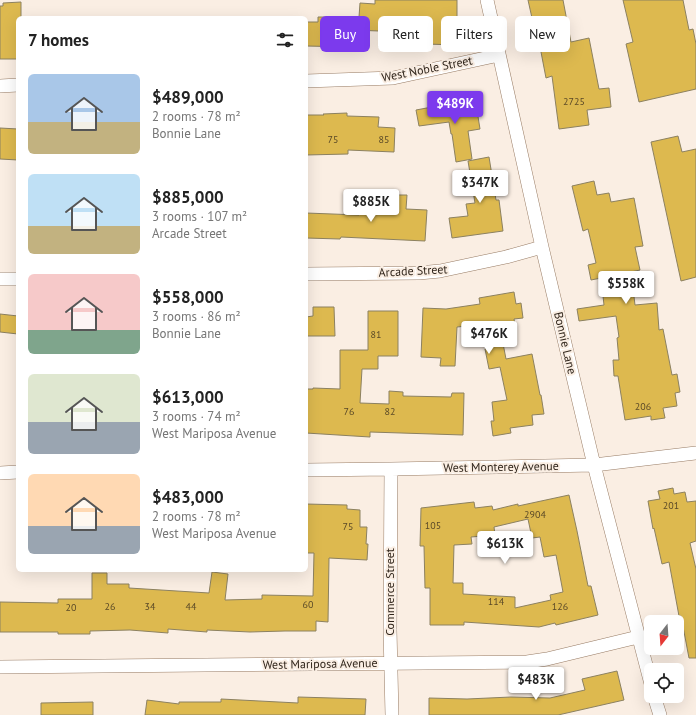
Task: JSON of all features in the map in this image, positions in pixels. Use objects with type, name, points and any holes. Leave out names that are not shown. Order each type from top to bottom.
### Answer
[{"type":"street","name":"Bonnie Lane","points":[[487,0],[542,247],[594,465],[645,663]]},
{"type":"street","name":"West Noble Street","points":[[308,81],[393,78],[499,55]]},
{"type":"street","points":[[0,86],[16,85]]},
{"type":"street","name":"Arcade Street","points":[[308,274],[412,273],[440,271],[506,257],[542,247]]},
{"type":"street","points":[[0,279],[16,279]]},
{"type":"street","name":"West Monterey Avenue","points":[[308,470],[594,465],[696,453]]},
{"type":"street","name":"Commerce Street","points":[[391,469],[390,630],[392,715]]},
{"type":"street","points":[[0,473],[16,472]]},
{"type":"street","name":"West Mariposa Avenue","points":[[0,667],[527,662],[547,659],[638,637]]},
{"type":"street","points":[[656,703],[660,715]]},
{"type":"building","points":[[375,0],[457,0],[457,16],[441,16],[441,44],[433,44],[433,16],[378,16],[378,31],[370,31],[370,16],[359,16],[360,3],[375,4]]},
{"type":"building","points":[[528,0],[563,0],[566,16],[532,16]]},
{"type":"building","points":[[623,0],[683,0],[689,30],[693,29],[696,44],[696,89],[639,102],[626,44],[633,42]]},
{"type":"building","points":[[21,2],[21,16],[16,16],[16,59],[0,59],[0,6],[3,6],[3,3]]},
{"type":"building","points":[[318,17],[320,17],[320,46],[308,46],[308,22],[318,22]]},
{"type":"building","points":[[570,37],[571,42],[589,38],[599,89],[609,88],[611,107],[587,110],[589,125],[559,129],[552,76],[546,78],[541,52],[570,52]]},
{"type":"building","points":[[475,98],[480,129],[468,131],[472,159],[456,162],[449,122],[419,126],[416,110],[432,107],[432,111],[461,107],[460,100]]},
{"type":"building","points":[[347,113],[347,116],[379,117],[378,127],[395,128],[394,152],[348,150],[348,154],[308,155],[308,115],[324,115],[323,114]]},
{"type":"building","points":[[0,128],[16,129],[16,160],[0,159]]},
{"type":"building","points":[[678,136],[682,152],[696,149],[696,277],[681,281],[651,142]]},
{"type":"building","points":[[489,157],[496,200],[499,200],[503,231],[452,238],[449,218],[468,216],[466,204],[475,203],[468,161]]},
{"type":"building","points":[[594,181],[597,195],[609,193],[611,202],[634,198],[643,246],[635,247],[640,270],[631,272],[635,305],[657,303],[659,330],[663,329],[672,375],[677,374],[680,392],[675,393],[677,406],[663,408],[665,418],[651,420],[651,416],[625,420],[618,376],[614,376],[613,360],[619,360],[617,338],[619,337],[616,316],[579,321],[577,309],[604,305],[601,278],[591,280],[588,265],[596,263],[588,229],[583,231],[572,186]]},
{"type":"building","points":[[391,195],[407,195],[406,209],[427,210],[425,241],[341,237],[340,239],[308,238],[308,213],[359,215],[359,204],[390,205]]},
{"type":"building","points":[[514,292],[516,304],[521,303],[523,318],[514,319],[516,331],[501,333],[506,359],[532,354],[544,414],[532,415],[533,425],[510,428],[511,433],[493,436],[491,421],[494,421],[492,402],[507,400],[500,367],[489,369],[485,349],[488,348],[484,323],[467,324],[467,326],[457,327],[455,366],[440,366],[441,358],[421,357],[423,308],[446,309],[480,304],[479,298]]},
{"type":"building","points":[[313,307],[334,307],[335,336],[308,336],[308,317],[313,316]]},
{"type":"building","points":[[368,311],[398,311],[398,356],[378,356],[378,369],[362,369],[360,403],[389,404],[389,391],[403,392],[403,396],[451,397],[452,393],[464,393],[463,435],[370,432],[370,437],[308,433],[308,389],[340,389],[340,350],[368,350]]},
{"type":"building","points":[[0,314],[16,316],[16,334],[0,332]]},
{"type":"building","points":[[673,488],[674,494],[685,492],[687,502],[696,501],[696,541],[690,543],[696,569],[696,658],[689,658],[684,632],[684,615],[679,615],[669,562],[662,564],[654,528],[653,529],[648,501],[660,499],[658,491]]},
{"type":"building","points":[[569,495],[588,586],[591,586],[598,615],[556,625],[555,623],[539,627],[464,622],[464,625],[430,625],[430,588],[425,588],[424,546],[420,546],[421,508],[474,502],[475,508],[492,506],[493,510],[518,504],[518,506]],"holes":[[[528,519],[532,538],[540,537],[544,557],[556,555],[563,592],[550,595],[551,600],[515,608],[515,597],[463,594],[463,583],[453,583],[454,545],[472,544],[471,537],[495,535],[494,527]]]},
{"type":"building","points":[[308,504],[347,505],[347,509],[360,510],[360,527],[367,527],[367,560],[329,558],[328,622],[316,621],[316,631],[250,632],[207,630],[207,632],[168,629],[168,633],[130,630],[90,631],[90,634],[58,634],[58,632],[0,632],[0,602],[58,603],[58,599],[92,599],[92,573],[107,573],[107,584],[129,584],[129,588],[209,593],[212,572],[228,574],[225,600],[262,599],[262,595],[313,596],[314,553],[308,553]]},
{"type":"building","points":[[617,671],[624,700],[558,715],[429,715],[429,698],[550,698],[585,690],[582,679]]},
{"type":"building","points":[[298,697],[366,699],[365,715],[145,715],[147,700],[179,704],[179,702],[221,702],[221,699],[298,703]]},
{"type":"building","points":[[93,702],[93,715],[41,715],[41,703]]}]
